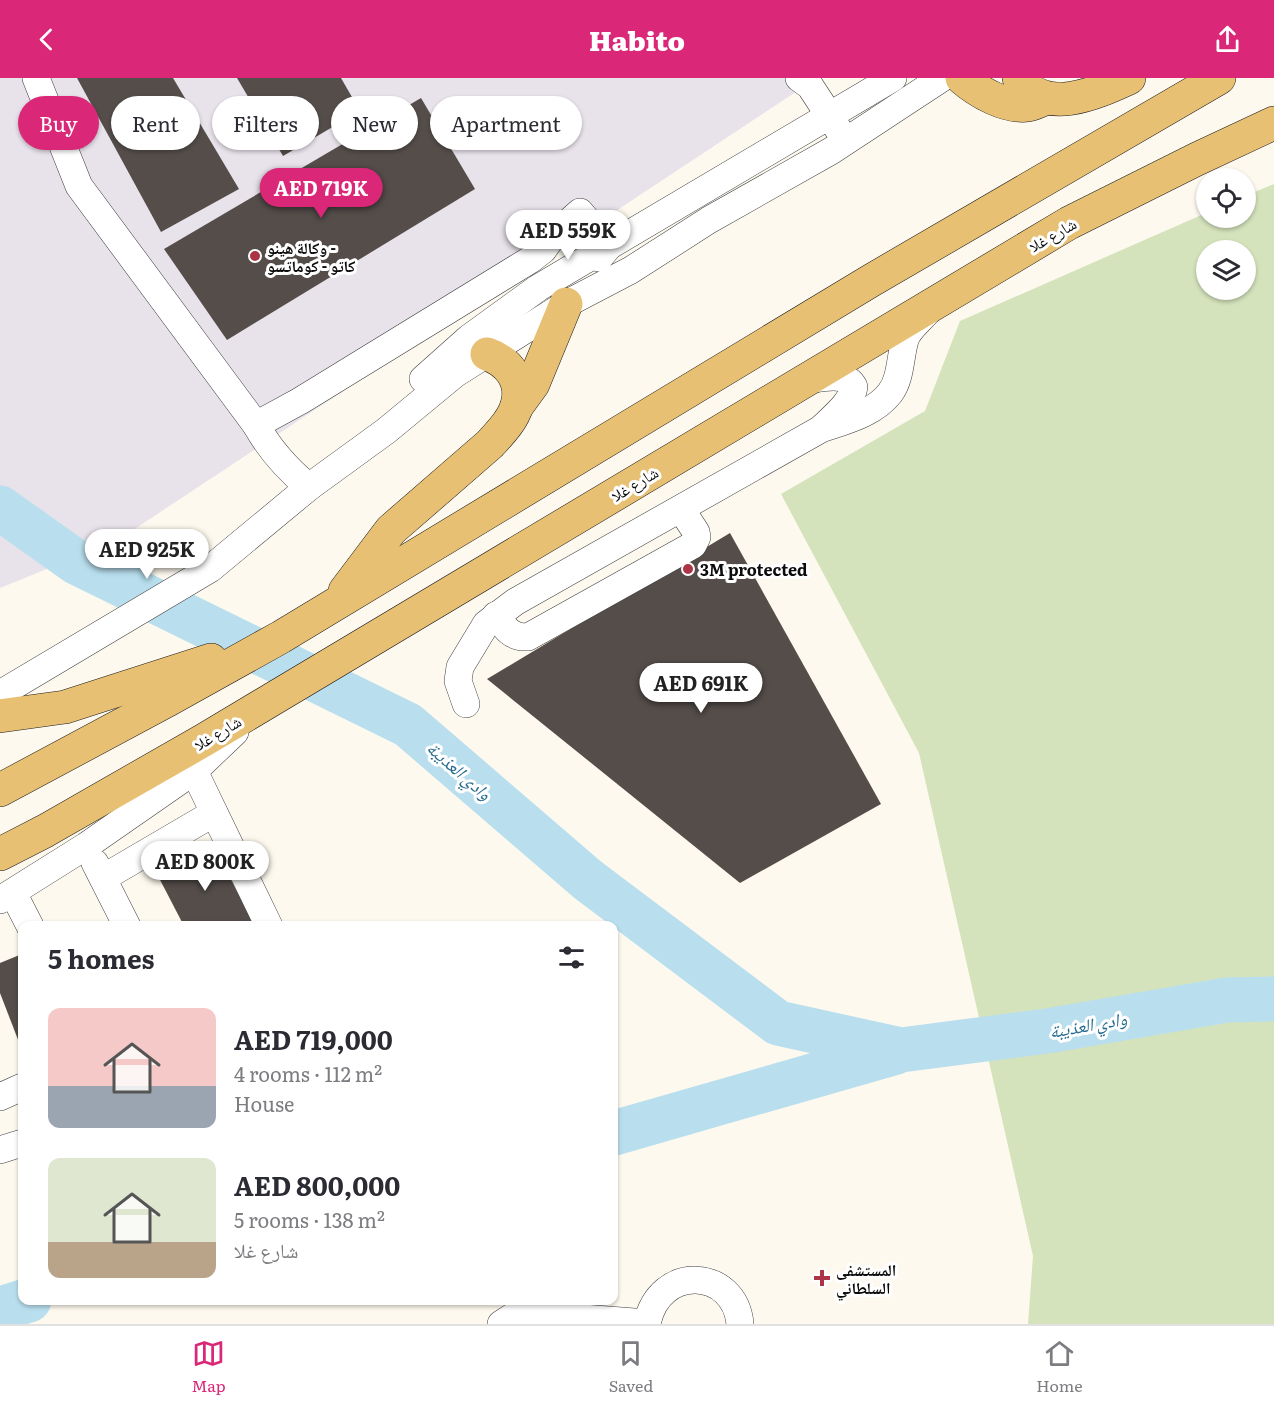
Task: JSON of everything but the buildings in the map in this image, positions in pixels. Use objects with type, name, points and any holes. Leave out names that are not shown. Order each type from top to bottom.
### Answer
[{"type":"main road","points":[[962,78],[972,87],[991,96],[1019,105],[1029,105],[1046,98]]},
{"type":"main road","points":[[1019,78],[1034,92],[1046,98],[1058,100],[1074,98],[1107,88],[1129,78]]},
{"type":"main road","points":[[0,790],[281,637],[872,280],[1219,78]]},
{"type":"main road","name":"شارع غلا","points":[[0,854],[45,831],[264,704],[1069,223],[1274,123]]},
{"type":"main road","points":[[335,604],[391,530],[502,431],[533,384],[566,304]]},
{"type":"main road","points":[[487,354],[499,358],[512,372],[517,385],[517,406]]},
{"type":"main road","points":[[0,716],[65,707],[281,637]]},
{"type":"street","points":[[36,78],[79,186],[256,425],[265,441],[288,469],[309,487]]},
{"type":"street","points":[[799,78],[810,86],[846,141]]},
{"type":"street","points":[[309,487],[400,398],[469,338],[538,288],[893,78]]},
{"type":"street","points":[[0,694],[210,569],[309,487],[386,431],[455,374],[566,304],[631,270],[709,220],[846,141],[942,78]]},
{"type":"street","points":[[256,425],[300,401],[530,260],[580,212],[609,246]]},
{"type":"street","points":[[566,304],[580,282],[609,246]]},
{"type":"street","points":[[466,704],[458,681],[460,667],[486,624],[496,615],[515,602],[821,429],[856,417],[878,405],[891,392],[903,359],[905,339],[932,305]]},
{"type":"street","points":[[807,380],[839,377],[847,379],[854,387],[853,393],[839,412],[821,429]]},
{"type":"street","points":[[496,615],[511,634],[528,637],[693,545],[697,537],[696,532],[681,508]]},
{"type":"street","points":[[26,921],[6,897],[87,846],[194,771],[264,704]]},
{"type":"street","points":[[194,771],[267,921]]},
{"type":"street","points":[[103,878],[214,813]]},
{"type":"street","points":[[87,846],[124,921]]},
{"type":"street","points":[[0,1097],[18,1090]]},
{"type":"street","points":[[0,1150],[18,1144]]},
{"type":"street","points":[[501,1324],[518,1313],[647,1324],[651,1308],[660,1294],[674,1284],[689,1280],[705,1281],[721,1288],[732,1300],[739,1315],[740,1324]]},
{"type":"shaded area","points":[[0,78],[817,78],[118,540],[0,588]]},
{"type":"green space","points":[[1274,184],[1274,1324],[1028,1324],[1033,1256],[919,753],[781,494],[925,411],[960,321],[1196,217],[1196,228],[1256,228],[1256,191]]},
{"type":"waterway","name":"وادي العذيبة","points":[[0,508],[76,562],[408,725],[588,880],[778,1023],[901,1050],[1047,1031],[1227,1000],[1274,999]]},
{"type":"waterway","name":"وادي العذيبة","points":[[618,1132],[896,1052]]},
{"type":"waterway","name":"وادي العذيبة","points":[[0,1309],[18,1303]]},
{"type":"place","name":"وكالة هينو - كاتو - كوماتسو","points":[[255,256]]},
{"type":"place","name":"3M protected","points":[[688,569]]},
{"type":"place","name":"المستشفى السلطاني","points":[[822,1278]]}]
